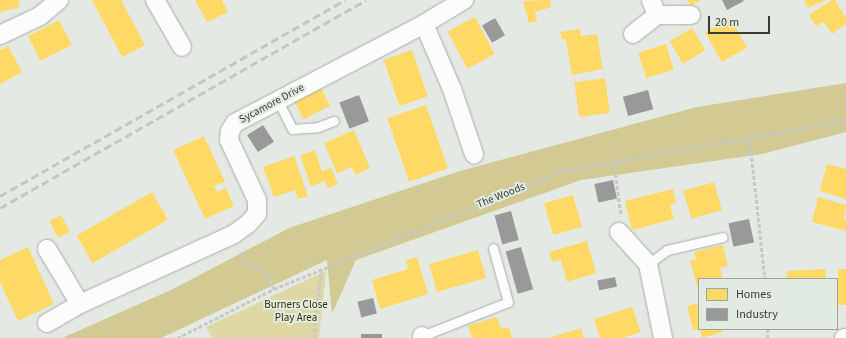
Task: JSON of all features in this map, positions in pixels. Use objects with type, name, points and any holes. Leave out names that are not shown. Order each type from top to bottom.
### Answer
[{"type":"street","points":[[0,35],[40,16],[59,0]]},
{"type":"street","points":[[154,0],[182,47]]},
{"type":"street","name":"Sycamore Drive","points":[[47,323],[80,304],[234,234],[257,214],[257,200],[229,140],[230,131],[235,123],[424,24],[464,0]]},
{"type":"street","points":[[633,34],[654,8],[691,15]]},
{"type":"street","points":[[424,24],[452,89],[474,154]]},
{"type":"street","points":[[619,232],[648,264],[663,338]]},
{"type":"street","points":[[47,248],[80,304]]},
{"type":"lane","points":[[278,101],[292,129],[318,127],[334,121]]},
{"type":"lane","points":[[648,264],[667,250],[723,237]]},
{"type":"lane","points":[[422,337],[508,302],[493,248]]},
{"type":"path","name":"The Woods","points":[[177,338],[274,289],[563,171],[750,140],[846,120]]},
{"type":"path","points":[[750,140],[764,278]]},
{"type":"path","points":[[614,162],[622,206],[619,232]]},
{"type":"path","points":[[234,234],[246,262],[268,275],[274,289]]},
{"type":"path","points":[[314,338],[321,269]]},
{"type":"green space","name":"Burners Close Play Area","points":[[326,271],[319,338],[212,338],[206,327]]},
{"type":"shaded area","points":[[846,83],[846,132],[762,154],[581,180],[356,260],[332,314],[327,260],[161,338],[62,338],[171,290],[289,228],[460,171],[697,107]]},
{"type":"building: Homes","points":[[0,0],[18,0],[20,7],[0,12]]},
{"type":"building: Homes","points":[[92,0],[121,0],[145,45],[122,57]]},
{"type":"building: Homes","points":[[195,0],[222,0],[228,12],[207,22]]},
{"type":"building: Homes","points":[[550,0],[552,7],[535,12],[537,21],[529,23],[523,1]]},
{"type":"building: Homes","points":[[687,0],[701,0],[691,6]]},
{"type":"building: Homes","points":[[804,0],[826,0],[808,8]]},
{"type":"building: Homes","points":[[832,0],[835,0],[846,18],[846,24],[832,34],[824,22],[816,26],[809,15]]},
{"type":"building: Homes","points":[[475,17],[495,54],[467,69],[448,32]]},
{"type":"building: Homes","points":[[730,18],[747,47],[722,62],[705,32]]},
{"type":"building: Homes","points":[[59,20],[72,45],[41,61],[28,36]]},
{"type":"building: Homes","points":[[692,28],[705,50],[683,64],[670,41]]},
{"type":"building: Homes","points":[[580,29],[581,36],[597,34],[603,69],[572,75],[566,39],[562,40],[560,32]]},
{"type":"building: Homes","points":[[666,44],[674,70],[646,78],[638,52]]},
{"type":"building: Homes","points":[[8,46],[22,72],[0,84],[0,50]]},
{"type":"building: Homes","points":[[412,50],[428,96],[400,106],[384,60]]},
{"type":"building: Homes","points":[[605,78],[610,113],[579,117],[574,82]]},
{"type":"building: Homes","points":[[321,88],[330,106],[303,119],[294,102]]},
{"type":"building: Homes","points":[[426,105],[448,168],[409,182],[387,118]]},
{"type":"building: Homes","points":[[354,130],[370,168],[355,175],[352,167],[337,173],[324,143]]},
{"type":"building: Homes","points":[[204,136],[225,182],[214,186],[217,192],[226,188],[234,206],[205,219],[173,150]]},
{"type":"building: Homes","points":[[315,150],[322,171],[331,168],[338,184],[328,188],[325,181],[311,186],[300,156]]},
{"type":"building: Homes","points":[[294,156],[308,196],[298,199],[295,190],[274,197],[263,167]]},
{"type":"building: Homes","points":[[827,164],[846,169],[846,199],[820,191]]},
{"type":"building: Homes","points":[[714,182],[722,210],[691,219],[683,191]]},
{"type":"building: Homes","points":[[673,189],[676,203],[670,205],[674,219],[632,230],[625,201]]},
{"type":"building: Homes","points":[[152,192],[168,220],[93,263],[77,236]]},
{"type":"building: Homes","points":[[573,195],[582,227],[553,235],[544,203]]},
{"type":"building: Homes","points":[[818,197],[846,205],[844,219],[846,219],[846,231],[812,222]]},
{"type":"building: Homes","points":[[61,215],[70,232],[58,238],[50,221]]},
{"type":"building: Homes","points":[[587,241],[596,273],[567,282],[561,260],[552,262],[549,252]]},
{"type":"building: Homes","points":[[723,245],[728,266],[720,268],[723,278],[698,278],[698,290],[690,260],[696,259],[694,252]]},
{"type":"building: Homes","points":[[28,247],[54,304],[18,321],[0,282],[0,260]]},
{"type":"building: Homes","points":[[478,250],[486,278],[437,292],[429,264]]},
{"type":"building: Homes","points":[[417,257],[428,294],[380,309],[372,280],[408,269],[406,260]]},
{"type":"building: Homes","points":[[825,269],[826,278],[787,278],[787,271]]},
{"type":"building: Homes","points":[[838,269],[846,269],[846,305],[838,305]]},
{"type":"building: Homes","points":[[698,303],[698,329],[693,330],[687,306]]},
{"type":"building: Homes","points":[[632,307],[641,332],[623,338],[600,338],[594,319]]},
{"type":"building: Homes","points":[[497,317],[501,329],[509,327],[512,338],[472,338],[468,326]]},
{"type":"building: Homes","points":[[581,328],[584,338],[548,338]]},
{"type":"building: Homes","points":[[700,330],[722,330],[723,332],[702,338]]},
{"type":"building: Industry","points":[[722,0],[743,0],[744,1],[727,10]]},
{"type":"building: Industry","points":[[495,18],[505,35],[492,43],[482,26]]},
{"type":"building: Industry","points":[[648,90],[653,109],[628,116],[623,97]]},
{"type":"building: Industry","points":[[359,95],[369,121],[349,129],[339,103]]},
{"type":"building: Industry","points":[[263,125],[274,142],[258,152],[247,135]]},
{"type":"building: Industry","points":[[613,180],[617,199],[598,203],[594,184]]},
{"type":"building: Industry","points":[[511,211],[519,240],[502,244],[495,215]]},
{"type":"building: Industry","points":[[749,219],[754,242],[733,247],[728,223]]},
{"type":"building: Industry","points":[[521,247],[533,289],[518,294],[506,251]]},
{"type":"building: Industry","points":[[615,277],[617,287],[599,290],[597,280]]},
{"type":"building: Industry","points":[[373,298],[377,314],[361,317],[357,302]]},
{"type":"building: Industry","points":[[361,334],[382,334],[382,338],[361,338]]},
{"type":"railway","points":[[0,196],[345,0]]},
{"type":"railway","points":[[0,208],[366,0]]}]
